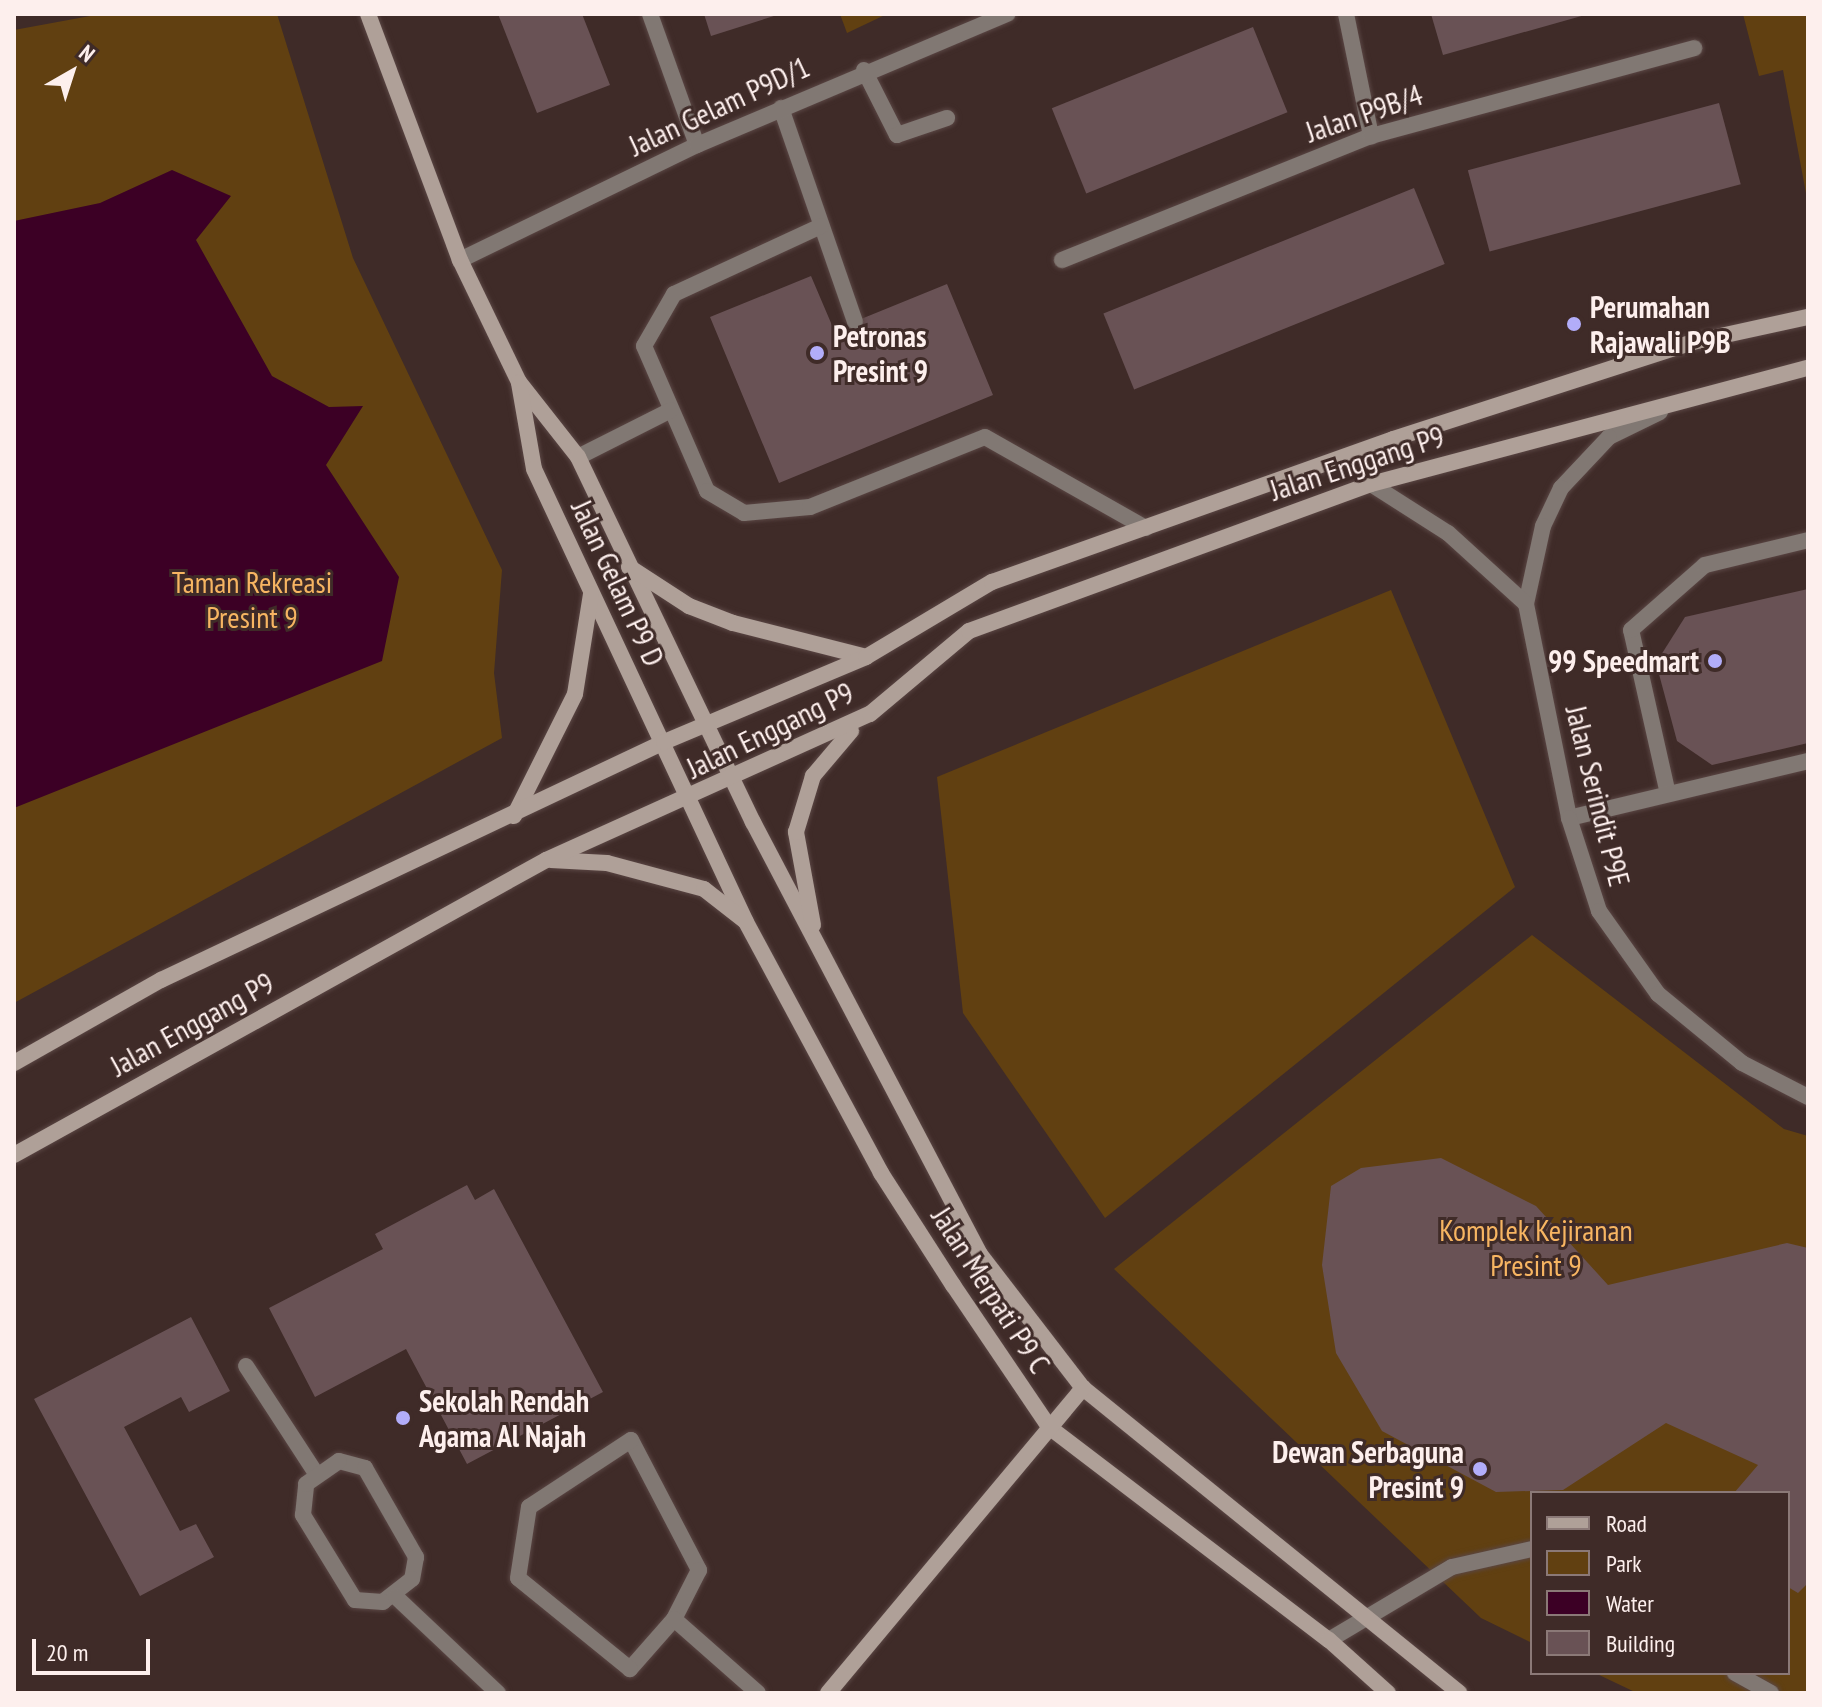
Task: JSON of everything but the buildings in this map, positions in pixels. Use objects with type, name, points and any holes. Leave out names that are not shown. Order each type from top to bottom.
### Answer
[{"type":"main road","name":"Jalan Gelam P9 D","points":[[368,14],[460,260],[519,382],[578,457],[628,566],[710,727]]},
{"type":"main road","name":"Jalan Enggang P9","points":[[14,1063],[161,980],[514,816],[664,742],[710,727],[866,657],[992,582],[1693,342],[1808,317]]},
{"type":"main road","name":"Jalan Enggang P9","points":[[14,1155],[546,860],[691,799],[870,714],[969,631],[1371,484],[1700,391],[1808,368]]},
{"type":"main road","name":"Jalan Gelam P9 D","points":[[519,382],[534,469],[691,799]]},
{"type":"main road","points":[[628,566],[689,606],[733,623],[866,657]]},
{"type":"main road","points":[[514,816],[575,694],[591,592]]},
{"type":"main road","points":[[816,944],[796,832],[802,804],[836,743],[870,714]]},
{"type":"main road","points":[[710,727],[734,777]]},
{"type":"main road","name":"Jalan Merpati P9 C","points":[[734,777],[753,822],[979,1253],[1083,1388],[1459,1693]]},
{"type":"main road","name":"Jalan Merpati P9 C","points":[[691,799],[746,922],[881,1173],[1049,1427],[1329,1640],[1388,1693]]},
{"type":"main road","points":[[546,860],[607,863],[704,889],[746,922]]},
{"type":"main road","points":[[828,1693],[1083,1388]]},
{"type":"street","points":[[650,14],[697,145]]},
{"type":"street","name":"Jalan Gelam P9D/1","points":[[460,260],[697,145],[864,70],[1007,14]]},
{"type":"street","points":[[1346,14],[1371,136]]},
{"type":"street","name":"Jalan P9B/4","points":[[1062,260],[1371,136],[1694,48]]},
{"type":"street","points":[[864,70],[897,135],[947,118]]},
{"type":"street","points":[[781,108],[855,322]]},
{"type":"street","points":[[821,226],[674,294],[644,346],[707,491],[744,513],[810,507],[985,437],[1146,528]]},
{"type":"street","name":"Jalan Serindit P9E","points":[[1700,391],[1609,437],[1561,488],[1543,526],[1526,604],[1569,818],[1599,911],[1658,994],[1742,1063],[1808,1097]]},
{"type":"street","points":[[578,457],[671,410]]},
{"type":"street","points":[[1371,484],[1448,533],[1526,604]]},
{"type":"street","points":[[1668,794],[1631,630],[1705,565],[1808,540]]},
{"type":"street","points":[[1569,818],[1808,761]]},
{"type":"street","points":[[246,1366],[315,1472]]},
{"type":"street","points":[[631,1440],[699,1570],[674,1619],[630,1669],[518,1578],[529,1507],[631,1440]]},
{"type":"street","points":[[339,1461],[365,1468],[416,1557],[412,1579],[396,1597],[355,1600],[303,1515],[301,1499],[315,1472],[339,1461]]},
{"type":"street","points":[[1329,1640],[1452,1567],[1530,1547]]},
{"type":"street","points":[[396,1597],[498,1693]]},
{"type":"street","points":[[674,1619],[758,1693]]},
{"type":"street","points":[[1739,1675],[1771,1693]]},
{"type":"green space","name":"Taman Rekreasi Presint 9","points":[[101,14],[277,14],[353,258],[502,570],[494,673],[502,738],[14,1003],[14,30]]},
{"type":"green space","points":[[840,14],[887,14],[847,33]]},
{"type":"green space","points":[[1743,14],[1808,14],[1808,204],[1783,70],[1759,76]]},
{"type":"green space","points":[[1391,590],[1515,887],[1105,1218],[963,1013],[937,777]]},
{"type":"green space","name":"Komplek Kejiranan Presint 9","points":[[1532,935],[1784,1129],[1808,1136],[1808,1693],[1637,1693],[1599,1675],[1790,1675],[1790,1491],[1530,1491],[1530,1642],[1481,1618],[1114,1269]]},
{"type":"water","points":[[172,170],[231,196],[196,240],[272,376],[329,407],[363,406],[326,465],[399,577],[382,661],[14,808],[14,221],[100,203]]},
{"type":"place","name":"Perumahan Rajawali P9B","points":[[1574,324]]},
{"type":"place","name":"Petronas Presint 9","points":[[817,353]]},
{"type":"place","name":"99 Speedmart","points":[[1715,661]]},
{"type":"place","name":"Sekolah Rendah Agama Al Najah","points":[[403,1418]]},
{"type":"place","name":"Dewan Serbaguna Presint 9","points":[[1480,1469]]}]
